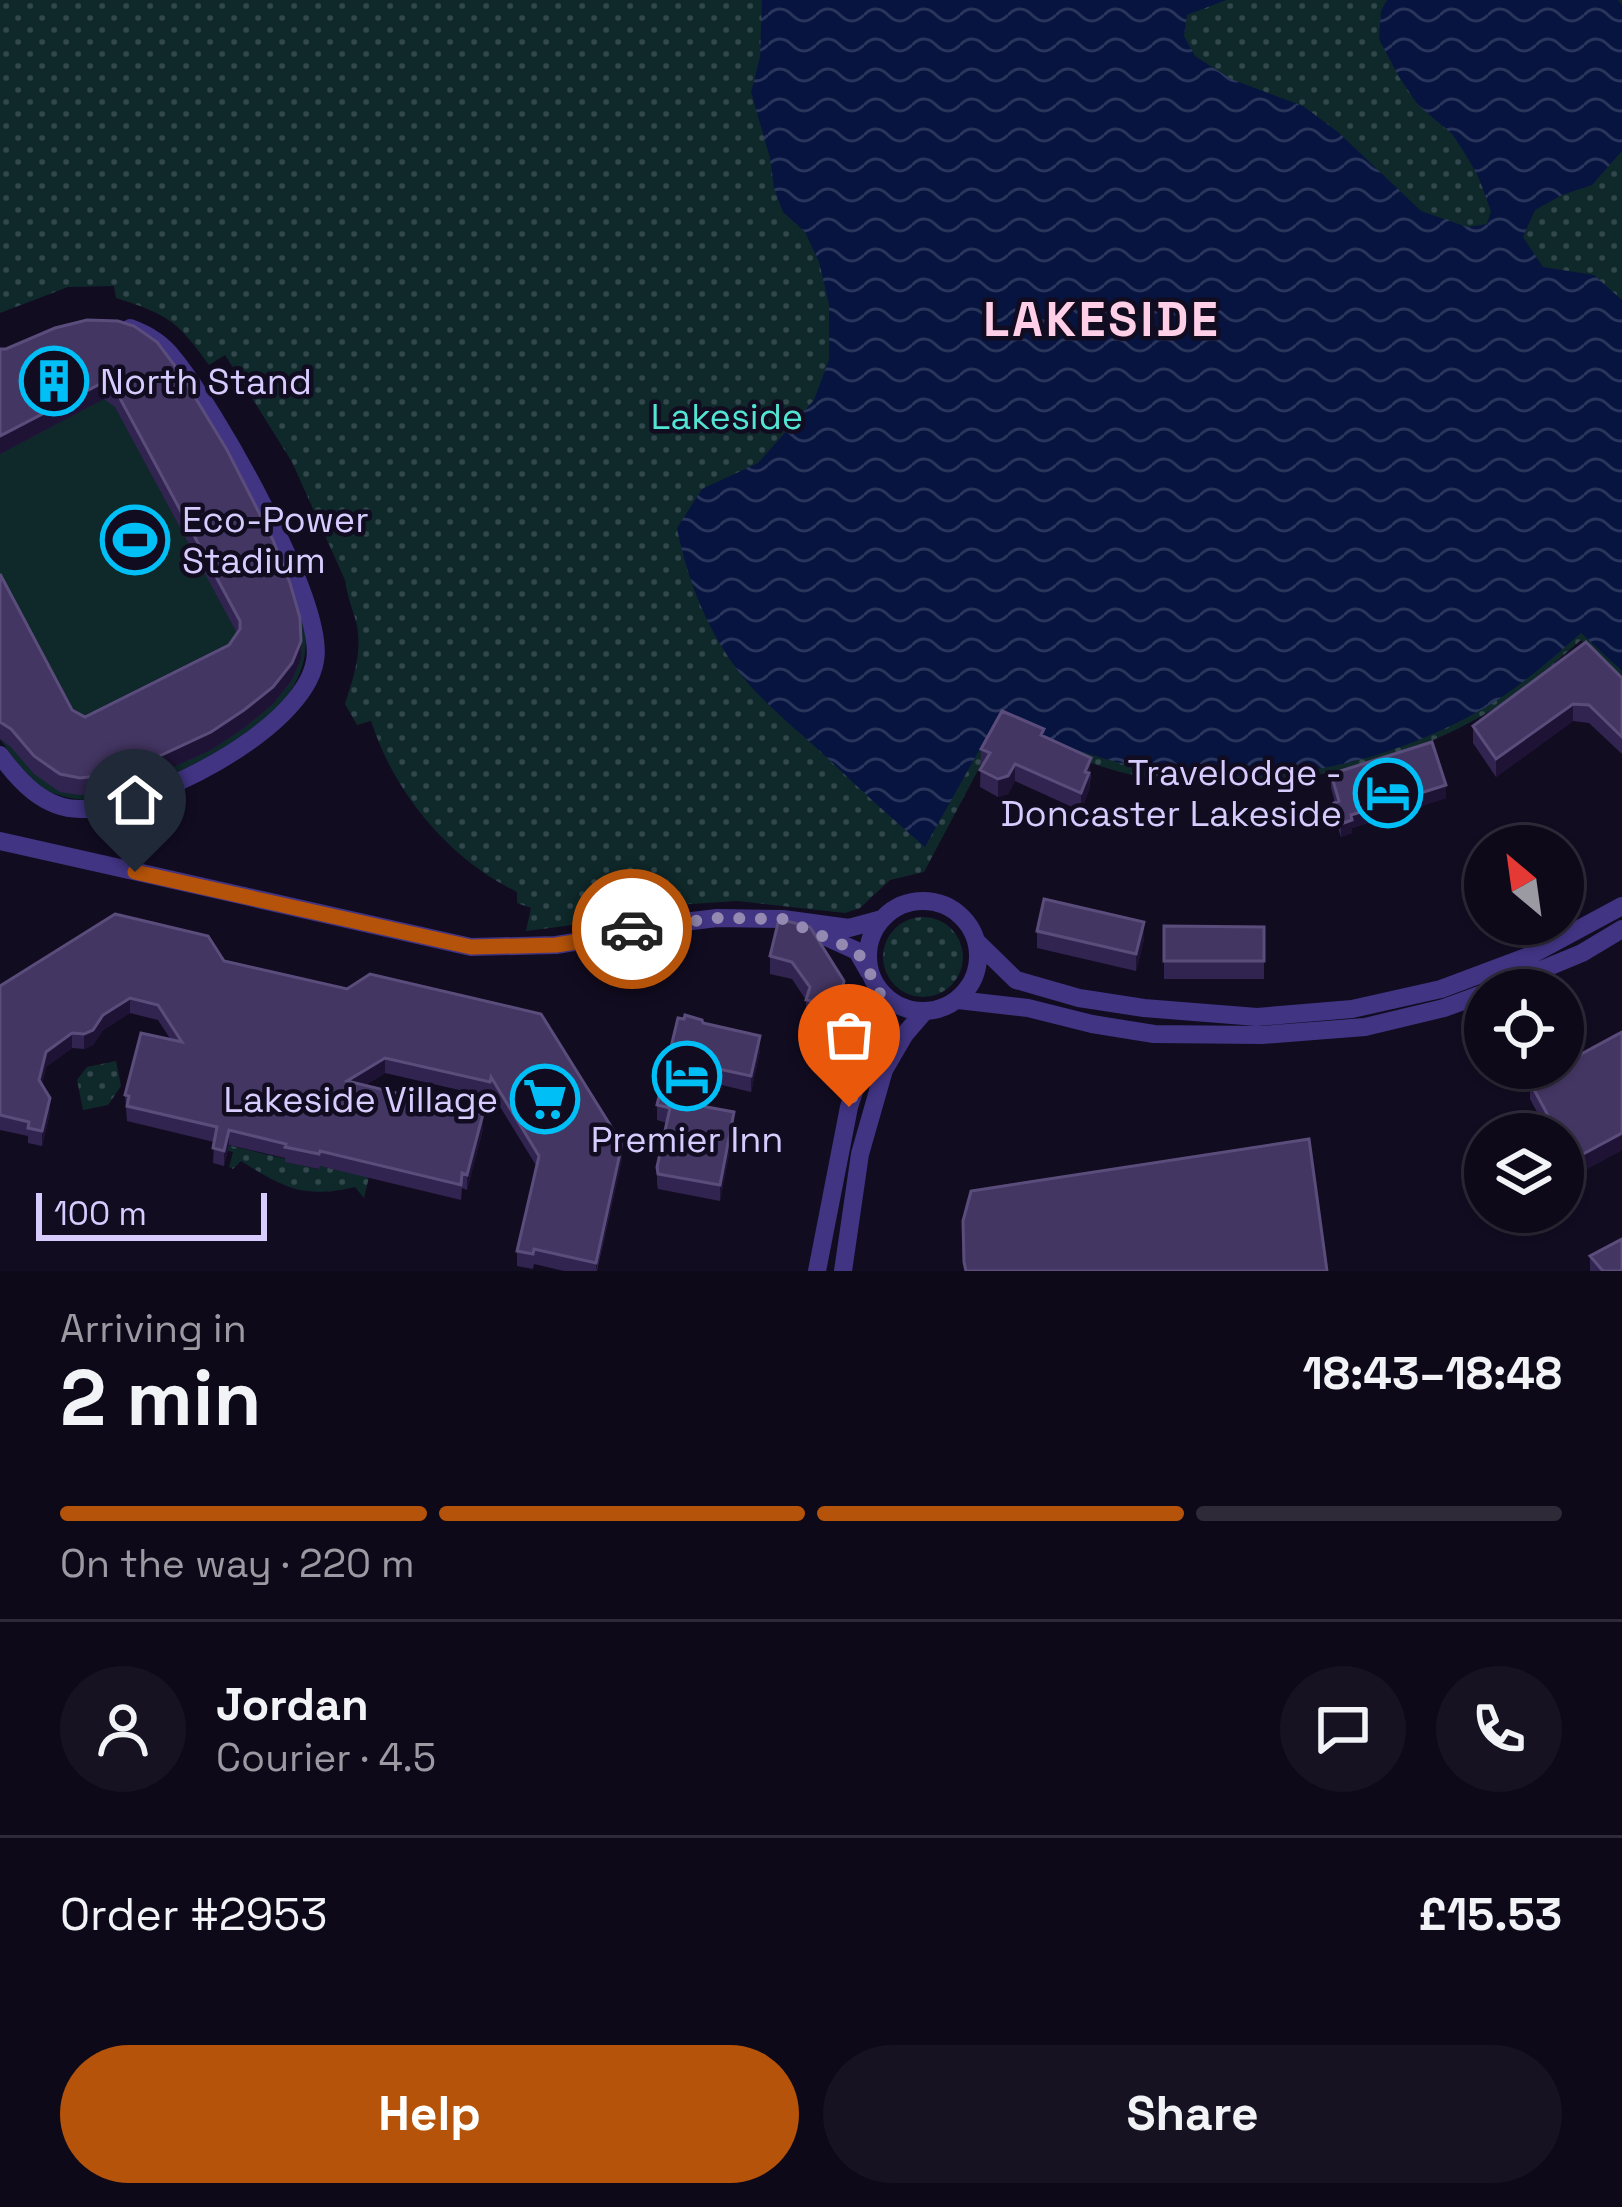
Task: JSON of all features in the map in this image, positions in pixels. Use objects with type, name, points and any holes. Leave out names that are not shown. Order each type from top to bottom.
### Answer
[{"type":"street","points":[[0,755],[27,788],[57,806],[81,809],[122,801],[185,778],[272,726],[296,703],[315,664],[310,615],[284,548],[225,437],[174,358],[158,342],[141,332],[105,323]]},
{"type":"street","points":[[0,841],[471,947],[556,945],[670,922],[717,918],[783,919],[849,928],[882,920]]},
{"type":"street","points":[[783,919],[857,951],[876,983],[899,1006],[924,1012],[958,1000],[973,982],[979,961],[966,920],[938,902],[897,907],[882,920],[869,943],[876,983],[876,1024],[849,1107],[818,1271]]},
{"type":"street","points":[[977,943],[1016,980],[1079,998],[1257,1017],[1352,1009],[1441,989],[1529,956],[1622,906]]},
{"type":"street","points":[[1544,969],[1622,929]]},
{"type":"street","points":[[958,1000],[1028,1008],[1154,1034],[1262,1036],[1365,1027],[1464,1001]]},
{"type":"street","points":[[843,1271],[860,1154],[884,1070],[924,1012]]},
{"type":"green space","name":"Lakeside","points":[[0,0],[1622,0],[1622,679],[1581,640],[1506,701],[1441,737],[1361,765],[1275,781],[1190,783],[1149,778],[1074,757],[1002,725],[924,872],[890,880],[860,908],[845,913],[738,901],[659,906],[604,921],[526,931],[531,908],[517,903],[517,892],[468,861],[427,821],[394,774],[371,721],[357,725],[345,704],[357,662],[358,629],[345,580],[292,462],[225,355],[209,365],[179,329],[148,309],[116,298],[114,286],[68,287],[0,313]]},
{"type":"green space","name":"Eco-Power Stadium","points":[[85,331],[305,625],[306,635],[298,678],[274,711],[255,727],[177,773],[126,794],[93,800],[65,797],[40,786],[0,739],[0,363]]},
{"type":"green space","points":[[923,917],[951,929],[963,957],[951,985],[923,997],[895,985],[883,957],[895,929]]},
{"type":"green space","points":[[116,1061],[121,1086],[108,1105],[83,1110],[77,1080],[87,1067]]},
{"type":"green space","points":[[223,1144],[286,1162],[369,1177],[364,1198],[355,1187],[321,1192],[294,1189],[241,1161],[233,1169],[229,1167],[233,1152],[221,1149]]},
{"type":"water","name":"Lakeside","points":[[762,0],[1226,0],[1187,15],[1184,36],[1195,56],[1231,79],[1303,106],[1338,132],[1421,211],[1467,227],[1487,224],[1491,211],[1464,152],[1452,134],[1418,105],[1379,39],[1381,11],[1387,0],[1618,0],[1622,6],[1622,151],[1592,185],[1535,210],[1523,237],[1543,267],[1594,275],[1622,300],[1622,671],[1581,633],[1501,698],[1422,739],[1370,757],[1263,776],[1155,770],[1101,758],[1049,739],[1000,713],[925,847],[743,677],[706,618],[677,528],[702,489],[758,463],[814,400],[829,360],[829,304],[819,262],[805,232],[783,212],[751,92],[760,57]]},
{"type":"building","points":[[87,320],[134,326],[157,342],[181,374],[273,540],[300,618],[301,641],[292,663],[273,687],[211,732],[138,766],[80,778],[60,774],[34,756],[0,722],[0,574],[72,710],[85,717],[229,645],[240,629],[240,621],[115,389],[104,382],[0,436],[0,349]]},
{"type":"building","points":[[1586,642],[1622,678],[1622,737],[1589,705],[1573,704],[1496,759],[1473,726]]},
{"type":"building","points":[[1002,711],[1044,729],[1041,735],[1091,758],[1081,793],[1015,764],[1008,776],[998,779],[980,770],[990,753],[981,749]]},
{"type":"building","name":"Travelodge - Doncaster Lakeside","points":[[1432,742],[1446,785],[1351,815],[1352,820],[1341,824],[1331,774]]},
{"type":"building","points":[[1044,899],[1144,922],[1136,954],[1037,931]]},
{"type":"building","points":[[115,914],[208,936],[224,961],[347,989],[370,974],[541,1014],[622,1144],[596,1263],[534,1249],[533,1254],[517,1251],[539,1156],[491,1077],[490,1082],[385,1058],[347,1081],[483,1114],[461,1185],[285,1147],[229,1130],[224,1151],[213,1148],[217,1127],[127,1106],[129,1096],[125,1095],[141,1033],[182,1042],[158,1005],[130,998],[103,1015],[93,1030],[72,1033],[46,1052],[39,1080],[50,1098],[42,1131],[28,1128],[29,1122],[0,1115],[0,986]]},
{"type":"building","points":[[779,919],[810,927],[844,981],[838,1007],[806,1000],[810,987],[792,962],[770,956]]},
{"type":"building","points":[[1164,926],[1264,927],[1264,961],[1164,961]]},
{"type":"building","points":[[685,1015],[760,1036],[751,1076],[705,1066],[696,1105],[734,1112],[720,1185],[658,1174],[670,1108],[657,1105],[678,1018]]},
{"type":"building","points":[[1622,1032],[1622,1133],[1584,1154],[1584,1113],[1547,1113],[1534,1089],[1584,1089],[1584,1053]]},
{"type":"building","points":[[1309,1139],[1327,1271],[966,1271],[963,1221],[971,1191]]},
{"type":"building","points":[[1622,1239],[1622,1271],[1603,1271],[1590,1256]]},
{"type":"way so far","points":[[632,929],[717,918],[783,919],[857,951],[880,991],[876,1024],[849,1107]]},
{"type":"place","name":"North Stand","points":[[54,381]]},
{"type":"place","name":"Eco-Power Stadium","points":[[135,540]]},
{"type":"place","name":"Travelodge - Doncaster Lakeside","points":[[1388,793]]},
{"type":"place","name":"Premier Inn","points":[[687,1076]]},
{"type":"place","name":"Lakeside Village","points":[[545,1099]]},
{"type":"district","name":"LAKESIDE","points":[[1102,319]]},
{"type":"route","points":[[135,872],[471,947],[556,945],[632,929]]}]
